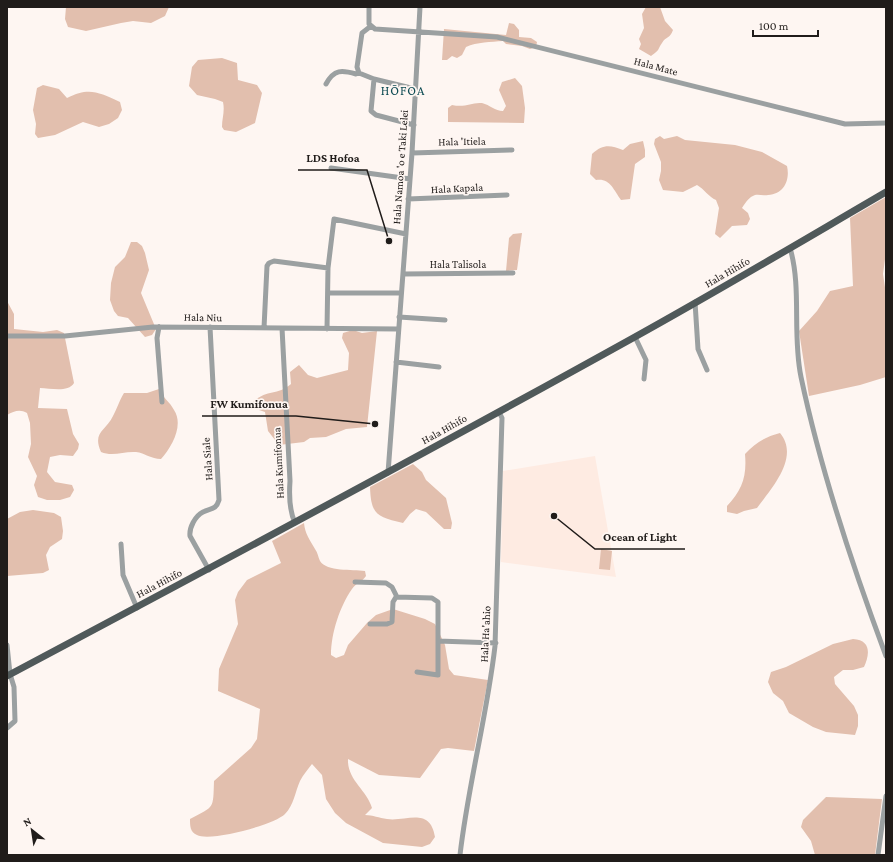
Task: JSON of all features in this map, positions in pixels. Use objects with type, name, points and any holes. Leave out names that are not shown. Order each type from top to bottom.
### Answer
[{"type":"main road","name":"Hala Hihifo","points":[[9,675],[209,570],[499,412],[635,337],[886,192]]},
{"type":"street","points":[[359,73],[357,67],[362,33],[371,26],[369,7]]},
{"type":"street","name":"Hala Namoa 'o e Taki Lelei","points":[[388,473],[414,125],[420,7]]},
{"type":"street","name":"Hala Mate","points":[[371,26],[375,29],[497,37],[845,124],[886,122]]},
{"type":"street","points":[[326,84],[330,76],[335,72],[342,70],[356,74],[359,73],[374,79],[416,89]]},
{"type":"street","points":[[374,79],[371,111],[376,115],[414,125]]},
{"type":"street","name":"Hala 'Itiela","points":[[412,153],[512,150]]},
{"type":"street","points":[[331,168],[410,179]]},
{"type":"street","name":"Hala Kapala","points":[[408,199],[508,195]]},
{"type":"street","points":[[327,328],[328,268],[334,219],[406,234]]},
{"type":"street","points":[[790,248],[794,268],[796,345],[801,377],[830,493],[886,656]]},
{"type":"street","points":[[264,328],[267,266],[269,263],[274,261],[328,268]]},
{"type":"street","name":"Hala Talisola","points":[[403,274],[513,273]]},
{"type":"street","points":[[328,293],[401,293]]},
{"type":"street","points":[[696,302],[698,349],[707,370]]},
{"type":"street","points":[[399,317],[445,320]]},
{"type":"street","points":[[159,327],[157,338],[162,402]]},
{"type":"street","name":"Hala Niu","points":[[7,336],[65,336],[159,327],[398,329]]},
{"type":"street","name":"Hala Siale","points":[[209,570],[190,536],[190,531],[198,516],[203,512],[218,506],[219,500],[210,327]]},
{"type":"street","name":"Hala Kumifonua","points":[[282,328],[289,492],[291,515],[295,523]]},
{"type":"street","points":[[635,337],[646,360],[644,379]]},
{"type":"street","points":[[396,362],[439,367]]},
{"type":"street","name":"Hala Ha'ahio","points":[[460,855],[469,791],[492,674],[496,643],[502,418],[499,412]]},
{"type":"street","points":[[121,544],[123,575],[137,608]]},
{"type":"street","points":[[355,582],[386,583],[392,588],[396,596]]},
{"type":"street","points":[[370,624],[387,624],[392,622],[393,602],[396,596]]},
{"type":"street","points":[[396,596],[432,598],[438,602],[438,675],[417,672]]},
{"type":"street","points":[[438,641],[496,643]]},
{"type":"street","points":[[7,645],[9,675],[14,686],[15,721],[7,728]]},
{"type":"street","points":[[878,855],[886,796]]},
{"type":"shaded area","points":[[66,7],[169,7],[165,16],[151,23],[133,21],[86,31],[68,27],[65,19]]},
{"type":"shaded area","points":[[646,7],[660,7],[665,21],[673,30],[671,35],[663,41],[658,51],[651,56],[639,49],[641,44],[639,39],[644,28],[642,14]]},
{"type":"shaded area","points":[[509,23],[514,24],[519,30],[519,37],[531,38],[537,42],[536,47],[530,49],[522,46],[506,44],[503,41],[484,42],[466,47],[462,55],[457,58],[452,56],[447,60],[442,60],[444,29],[506,35]]},
{"type":"shaded area","points":[[222,58],[237,63],[238,80],[257,85],[262,93],[255,123],[236,132],[224,130],[222,127],[224,109],[223,102],[197,95],[189,86],[192,67],[198,60]]},
{"type":"shaded area","points":[[515,78],[522,86],[525,108],[524,123],[448,122],[448,108],[452,105],[461,106],[482,103],[497,110],[503,111],[506,106],[499,90],[502,82]]},
{"type":"shaded area","points":[[43,85],[59,89],[67,98],[81,93],[99,93],[120,102],[122,110],[118,118],[109,124],[99,127],[83,122],[55,135],[38,138],[35,134],[36,124],[33,110],[37,88]]},
{"type":"shaded area","points":[[660,136],[664,139],[677,136],[685,140],[735,145],[762,152],[787,166],[787,181],[779,192],[766,195],[755,195],[749,198],[742,208],[748,213],[750,219],[747,225],[732,226],[720,238],[715,234],[719,208],[716,200],[697,185],[683,192],[663,190],[659,180],[661,162],[654,144],[655,139]]},
{"type":"shaded area","points":[[643,141],[645,157],[635,164],[630,199],[621,200],[611,185],[605,181],[596,180],[590,174],[592,154],[603,147],[610,146],[623,150],[630,144]]},
{"type":"shaded area","points":[[886,197],[886,252],[883,274],[886,294],[886,377],[860,385],[809,396],[799,331],[817,311],[830,291],[853,286],[850,218]]},
{"type":"shaded area","points":[[522,233],[517,270],[506,271],[509,238],[513,234]]},
{"type":"shaded area","points":[[131,242],[137,242],[142,246],[149,270],[141,293],[156,329],[152,335],[145,337],[128,318],[118,316],[114,311],[110,300],[111,283],[115,267],[125,257]]},
{"type":"shaded area","points":[[7,301],[14,314],[14,329],[43,332],[57,330],[64,333],[74,383],[68,388],[63,389],[40,388],[38,408],[67,409],[73,434],[79,444],[78,449],[73,456],[60,455],[50,457],[47,472],[55,482],[72,485],[74,490],[70,497],[60,500],[47,500],[38,497],[34,485],[37,476],[28,457],[31,444],[30,423],[27,413],[17,411],[7,415]]},
{"type":"shaded area","points":[[353,330],[362,333],[377,331],[367,427],[346,429],[326,437],[310,438],[304,442],[279,445],[268,431],[265,412],[256,409],[253,402],[263,395],[281,390],[291,384],[290,372],[299,365],[308,375],[317,378],[348,370],[349,353],[342,338],[343,333]]},
{"type":"shaded area","points":[[159,389],[174,410],[178,422],[173,442],[161,459],[136,452],[110,454],[101,452],[98,440],[99,436],[110,421],[124,393],[147,393]]},
{"type":"shaded area","points":[[780,433],[785,442],[787,452],[782,472],[770,491],[757,508],[737,514],[727,512],[727,506],[740,489],[742,483],[745,470],[745,454],[761,441]]},
{"type":"shaded area","points":[[595,456],[616,577],[501,562],[503,471]]},
{"type":"shaded area","points":[[413,464],[422,472],[426,480],[446,498],[452,523],[451,529],[444,529],[426,512],[416,509],[403,523],[387,519],[377,513],[374,509],[370,487]]},
{"type":"shaded area","points":[[33,510],[54,513],[61,517],[63,531],[62,539],[50,547],[46,555],[49,570],[43,573],[7,576],[7,519],[20,512]]},
{"type":"shaded area","points":[[304,523],[308,537],[323,565],[340,569],[365,571],[366,576],[352,589],[340,612],[334,629],[331,655],[336,658],[344,655],[348,645],[367,623],[376,615],[393,609],[425,619],[435,624],[445,645],[449,669],[454,675],[488,680],[474,751],[448,748],[441,749],[420,778],[379,775],[348,759],[351,773],[372,808],[365,815],[387,819],[423,818],[432,827],[435,837],[430,844],[422,847],[383,843],[346,823],[335,813],[326,799],[322,775],[312,764],[300,781],[290,807],[285,814],[279,818],[242,831],[215,836],[204,837],[197,835],[191,828],[190,819],[204,812],[213,802],[214,781],[251,748],[257,739],[260,709],[218,691],[219,669],[238,624],[235,600],[238,592],[247,580],[281,563],[272,541]]},
{"type":"shaded area","points":[[601,549],[612,551],[610,570],[599,569]]},
{"type":"shaded area","points":[[853,639],[863,642],[868,648],[864,667],[853,670],[843,670],[834,677],[835,684],[854,706],[858,715],[858,726],[855,735],[826,732],[813,727],[789,713],[783,701],[773,693],[768,682],[771,672],[786,667],[833,644]]},
{"type":"shaded area","points":[[826,797],[882,799],[875,855],[815,855],[811,841],[801,827],[803,820]]},
{"type":"place","name":"LDS Hofoa","points":[[389,241]]},
{"type":"place","name":"FW Kumifonua","points":[[375,424]]},
{"type":"place","name":"Ocean of Light","points":[[554,516]]},
{"type":"district","name":"HŌFOA","points":[[403,90]]}]
